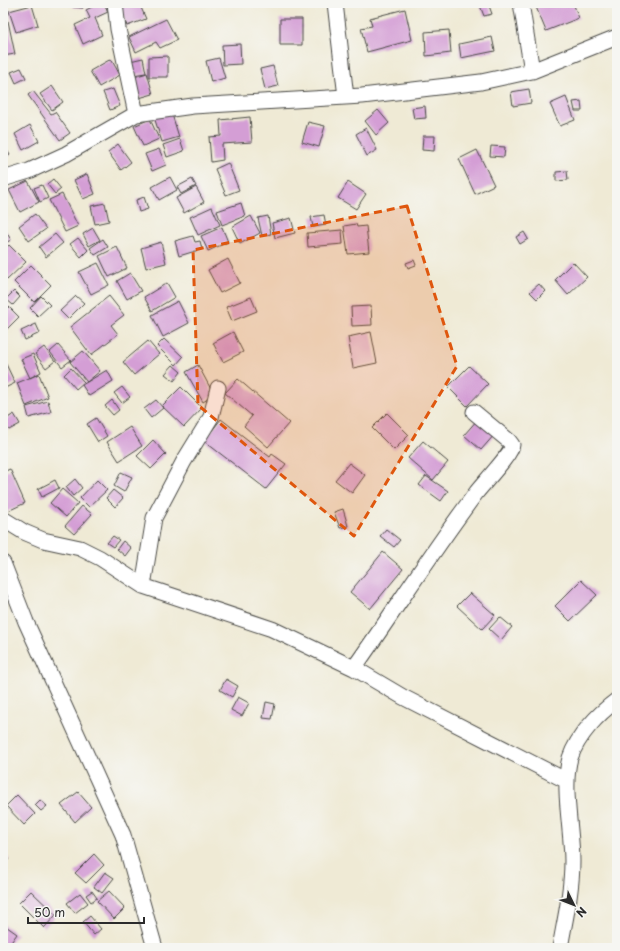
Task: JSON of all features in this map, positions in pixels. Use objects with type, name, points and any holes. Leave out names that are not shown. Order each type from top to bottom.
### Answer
[{"type":"street","points":[[116,3],[118,29],[136,114]]},
{"type":"street","points":[[335,3],[346,97]]},
{"type":"street","points":[[521,3],[532,71]]},
{"type":"street","points":[[3,179],[29,171],[66,154],[136,114],[193,106],[346,97],[481,82],[532,71],[617,37]]},
{"type":"street","points":[[143,586],[154,518],[184,460],[211,417],[218,388]]},
{"type":"street","points":[[354,668],[452,525],[511,450],[512,445],[509,441],[474,412]]},
{"type":"street","points":[[3,519],[24,532],[43,540],[80,548],[100,558],[143,586],[272,629],[354,668],[403,697],[567,781]]},
{"type":"street","points":[[3,563],[26,622],[123,835],[155,948]]},
{"type":"street","points":[[560,948],[570,893],[572,861],[567,781],[570,758],[580,740],[597,716],[617,700]]},
{"type":"highlighted area","points":[[407,206],[457,366],[354,536],[198,405],[193,250]]},
{"type":"building","points":[[74,3],[83,3],[83,8],[73,7]]},
{"type":"building","points":[[100,3],[104,3],[108,12],[95,18],[102,35],[83,44],[75,25],[90,18],[86,10]]},
{"type":"building","points":[[118,3],[139,3],[146,19],[127,26]]},
{"type":"building","points":[[479,3],[488,3],[492,14],[484,16]]},
{"type":"building","points":[[545,3],[573,3],[579,18],[546,31],[536,7]]},
{"type":"building","points":[[32,5],[38,25],[16,32],[9,11]]},
{"type":"building","points":[[405,9],[412,40],[367,52],[361,28],[372,26],[370,18]]},
{"type":"building","points":[[166,19],[177,40],[160,48],[156,42],[136,52],[129,37]]},
{"type":"building","points":[[280,19],[302,19],[302,45],[280,45]]},
{"type":"building","points":[[8,21],[15,54],[3,56],[3,22]]},
{"type":"building","points":[[449,30],[451,53],[426,56],[425,32]]},
{"type":"building","points":[[492,37],[495,51],[461,58],[459,44]]},
{"type":"building","points":[[240,44],[241,64],[223,65],[222,45]]},
{"type":"building","points":[[168,56],[168,77],[149,77],[149,57]]},
{"type":"building","points":[[143,58],[146,73],[133,75],[130,61]]},
{"type":"building","points":[[219,58],[225,78],[211,82],[206,61]]},
{"type":"building","points":[[111,59],[120,75],[99,87],[90,71]]},
{"type":"building","points":[[273,66],[278,86],[265,89],[260,69]]},
{"type":"building","points":[[21,68],[26,78],[16,83],[11,72]]},
{"type":"building","points":[[147,73],[153,94],[139,98],[134,77]]},
{"type":"building","points":[[52,86],[63,102],[52,110],[40,94]]},
{"type":"building","points":[[113,89],[120,106],[110,110],[103,92]]},
{"type":"building","points":[[529,89],[531,103],[513,106],[511,92]]},
{"type":"building","points":[[33,91],[51,114],[55,112],[70,133],[60,140],[28,95]]},
{"type":"building","points":[[566,97],[575,120],[560,126],[550,104]]},
{"type":"building","points":[[581,101],[582,111],[575,111],[573,102]]},
{"type":"building","points":[[425,106],[426,118],[414,119],[412,108]]},
{"type":"building","points":[[378,110],[389,123],[376,135],[365,121]]},
{"type":"building","points":[[171,111],[179,137],[162,142],[154,117]]},
{"type":"building","points":[[250,117],[252,142],[222,144],[223,160],[211,162],[209,137],[221,136],[220,120]]},
{"type":"building","points":[[150,119],[159,139],[143,146],[134,126]]},
{"type":"building","points":[[308,122],[325,126],[319,147],[302,142]]},
{"type":"building","points":[[30,125],[39,141],[23,150],[15,134]]},
{"type":"building","points":[[366,128],[377,150],[367,156],[356,134]]},
{"type":"building","points":[[423,136],[435,136],[434,151],[422,150]]},
{"type":"building","points":[[180,139],[184,151],[167,157],[163,145]]},
{"type":"building","points":[[3,144],[10,155],[3,160]]},
{"type":"building","points":[[118,144],[131,162],[121,170],[108,152]]},
{"type":"building","points":[[491,146],[505,147],[504,157],[490,156]]},
{"type":"building","points":[[159,149],[166,165],[152,171],[145,154]]},
{"type":"building","points":[[477,150],[494,185],[475,194],[459,159]]},
{"type":"building","points":[[228,163],[239,190],[226,195],[215,169]]},
{"type":"building","points":[[567,171],[568,180],[556,181],[556,172]]},
{"type":"building","points":[[87,174],[95,194],[83,199],[74,180]]},
{"type":"building","points":[[170,177],[177,190],[159,200],[152,187]]},
{"type":"building","points":[[53,179],[61,189],[55,194],[47,184]]},
{"type":"building","points":[[192,179],[196,186],[181,194],[177,187]]},
{"type":"building","points":[[28,181],[39,202],[20,212],[9,190]]},
{"type":"building","points":[[348,182],[366,194],[356,209],[338,198]]},
{"type":"building","points":[[42,185],[48,198],[40,202],[34,188]]},
{"type":"building","points":[[196,187],[204,202],[184,213],[176,198]]},
{"type":"building","points":[[62,194],[78,226],[65,232],[49,200]]},
{"type":"building","points":[[144,197],[148,209],[139,212],[136,200]]},
{"type":"building","points":[[105,203],[109,221],[95,224],[91,206]]},
{"type":"building","points":[[241,203],[245,216],[222,225],[217,211]]},
{"type":"building","points":[[212,207],[220,225],[198,235],[190,217]]},
{"type":"building","points":[[35,214],[46,229],[29,241],[19,226]]},
{"type":"building","points":[[324,215],[326,225],[313,227],[311,217]]},
{"type":"building","points":[[251,216],[260,233],[240,244],[232,227]]},
{"type":"building","points":[[268,216],[271,234],[262,236],[258,218]]},
{"type":"building","points":[[291,218],[295,233],[275,238],[272,223]]},
{"type":"building","points":[[356,224],[357,227],[366,226],[369,252],[348,254],[344,226]]},
{"type":"building","points":[[3,226],[11,240],[3,244]]},
{"type":"building","points":[[222,227],[228,242],[208,251],[201,236]]},
{"type":"building","points":[[93,228],[100,240],[89,246],[83,234]]},
{"type":"building","points":[[342,230],[343,244],[308,247],[307,233]]},
{"type":"building","points":[[524,232],[528,239],[520,244],[516,237]]},
{"type":"building","points":[[55,234],[63,243],[46,257],[39,247]]},
{"type":"building","points":[[193,236],[195,242],[200,241],[202,249],[179,256],[175,241]]},
{"type":"building","points":[[78,238],[88,250],[81,257],[70,244]]},
{"type":"building","points":[[103,239],[108,247],[95,255],[90,248]]},
{"type":"building","points":[[161,242],[166,263],[146,268],[141,248]]},
{"type":"building","points":[[9,245],[26,262],[7,280],[3,275],[3,251]]},
{"type":"building","points":[[117,247],[127,268],[109,277],[99,256]]},
{"type":"building","points":[[228,259],[240,283],[220,293],[208,270]]},
{"type":"building","points":[[414,260],[416,265],[408,268],[406,263]]},
{"type":"building","points":[[573,262],[587,277],[568,295],[555,280]]},
{"type":"building","points":[[98,263],[109,285],[91,294],[79,272]]},
{"type":"building","points":[[31,265],[51,285],[34,302],[14,282]]},
{"type":"building","points":[[130,273],[141,291],[127,299],[117,281]]},
{"type":"building","points":[[167,283],[175,297],[152,311],[144,297]]},
{"type":"building","points":[[539,284],[545,291],[537,299],[530,292]]},
{"type":"building","points":[[14,291],[20,297],[13,305],[6,299]]},
{"type":"building","points":[[41,296],[50,305],[38,316],[30,308]]},
{"type":"building","points":[[76,296],[84,303],[68,319],[60,311]]},
{"type":"building","points":[[109,296],[124,315],[111,325],[118,334],[91,355],[70,327]]},
{"type":"building","points":[[251,297],[257,311],[232,321],[226,307]]},
{"type":"building","points":[[3,301],[19,317],[5,331],[3,329]]},
{"type":"building","points":[[178,301],[189,323],[163,337],[152,315]]},
{"type":"building","points":[[371,306],[372,325],[352,326],[351,307]]},
{"type":"building","points":[[36,324],[40,333],[25,340],[21,331]]},
{"type":"building","points":[[233,332],[243,352],[223,362],[213,343]]},
{"type":"building","points":[[371,332],[377,363],[353,368],[348,337]]},
{"type":"building","points":[[164,339],[183,357],[176,365],[157,346]]},
{"type":"building","points":[[148,341],[159,354],[134,375],[123,362]]},
{"type":"building","points":[[58,345],[71,360],[62,367],[50,352]]},
{"type":"building","points":[[44,347],[55,361],[46,368],[35,354]]},
{"type":"building","points":[[83,351],[100,371],[87,382],[70,362]]},
{"type":"building","points":[[33,354],[41,372],[30,378],[21,359]]},
{"type":"building","points":[[5,362],[15,383],[3,389],[3,363]]},
{"type":"building","points":[[173,365],[181,372],[174,381],[165,374]]},
{"type":"building","points":[[198,365],[214,395],[203,402],[186,372]]},
{"type":"building","points":[[469,366],[488,384],[467,406],[448,387]]},
{"type":"building","points":[[71,368],[84,382],[76,389],[64,375]]},
{"type":"building","points":[[107,370],[113,381],[89,396],[82,385]]},
{"type":"building","points":[[39,374],[48,397],[26,406],[17,383]]},
{"type":"building","points":[[238,379],[289,423],[268,447],[244,426],[252,416],[225,393]]},
{"type":"building","points":[[122,387],[130,397],[122,403],[114,393]]},
{"type":"building","points":[[181,387],[202,408],[184,427],[162,406]]},
{"type":"building","points":[[112,400],[119,410],[113,415],[105,406]]},
{"type":"building","points":[[156,400],[163,408],[151,418],[144,409]]},
{"type":"building","points":[[48,401],[51,412],[29,418],[26,407]]},
{"type":"building","points":[[387,413],[409,435],[394,450],[372,428]]},
{"type":"building","points":[[14,414],[20,424],[9,430],[3,421]]},
{"type":"building","points":[[96,418],[107,436],[98,442],[87,424]]},
{"type":"building","points":[[221,419],[270,457],[272,454],[286,464],[266,489],[204,441]]},
{"type":"building","points":[[478,419],[495,434],[481,450],[464,435]]},
{"type":"building","points":[[130,427],[142,446],[119,461],[107,442]]},
{"type":"building","points":[[153,440],[166,454],[151,469],[137,456]]},
{"type":"building","points":[[423,441],[448,462],[433,480],[408,458]]},
{"type":"building","points":[[349,463],[365,475],[352,493],[335,480]]},
{"type":"building","points":[[10,469],[25,503],[6,512],[3,506],[3,472]]},
{"type":"building","points":[[121,472],[132,477],[124,492],[114,486]]},
{"type":"building","points":[[426,476],[448,491],[441,501],[419,485]]},
{"type":"building","points":[[75,479],[82,488],[73,496],[66,487]]},
{"type":"building","points":[[55,480],[59,488],[42,497],[38,489]]},
{"type":"building","points":[[97,480],[107,490],[89,507],[80,498]]},
{"type":"building","points":[[62,489],[78,503],[66,517],[50,503]]},
{"type":"building","points":[[113,490],[123,498],[115,507],[106,498]]},
{"type":"building","points":[[82,506],[92,514],[74,534],[65,526]]},
{"type":"building","points":[[343,509],[348,526],[340,528],[334,512]]},
{"type":"building","points":[[386,529],[400,540],[394,547],[380,536]]},
{"type":"building","points":[[113,536],[119,540],[113,547],[107,543]]},
{"type":"building","points":[[123,541],[131,548],[125,556],[117,549]]},
{"type":"building","points":[[383,552],[403,569],[370,609],[350,592]]},
{"type":"building","points":[[581,580],[597,595],[570,621],[555,606]]},
{"type":"building","points":[[470,593],[495,615],[482,629],[457,606]]},
{"type":"building","points":[[500,617],[512,627],[501,640],[489,629]]},
{"type":"building","points":[[226,679],[238,686],[232,697],[220,690]]},
{"type":"building","points":[[238,697],[249,703],[242,716],[231,710]]},
{"type":"building","points":[[266,702],[275,704],[272,719],[263,718]]},
{"type":"building","points":[[78,792],[91,807],[75,822],[61,805]]},
{"type":"building","points":[[17,795],[35,814],[24,825],[6,806]]},
{"type":"building","points":[[40,800],[47,806],[41,811],[35,805]]},
{"type":"building","points":[[3,852],[9,859],[3,864]]},
{"type":"building","points":[[94,854],[104,865],[86,883],[75,873]]},
{"type":"building","points":[[105,872],[114,878],[102,893],[94,887]]},
{"type":"building","points":[[31,891],[56,915],[44,928],[19,903]]},
{"type":"building","points":[[92,891],[97,898],[91,902],[86,895]]},
{"type":"building","points":[[109,891],[125,908],[114,919],[97,901]]},
{"type":"building","points":[[80,893],[88,903],[75,913],[67,903]]},
{"type":"building","points":[[90,916],[101,929],[94,935],[83,922]]},
{"type":"building","points":[[3,924],[17,934],[7,948],[3,948]]}]
